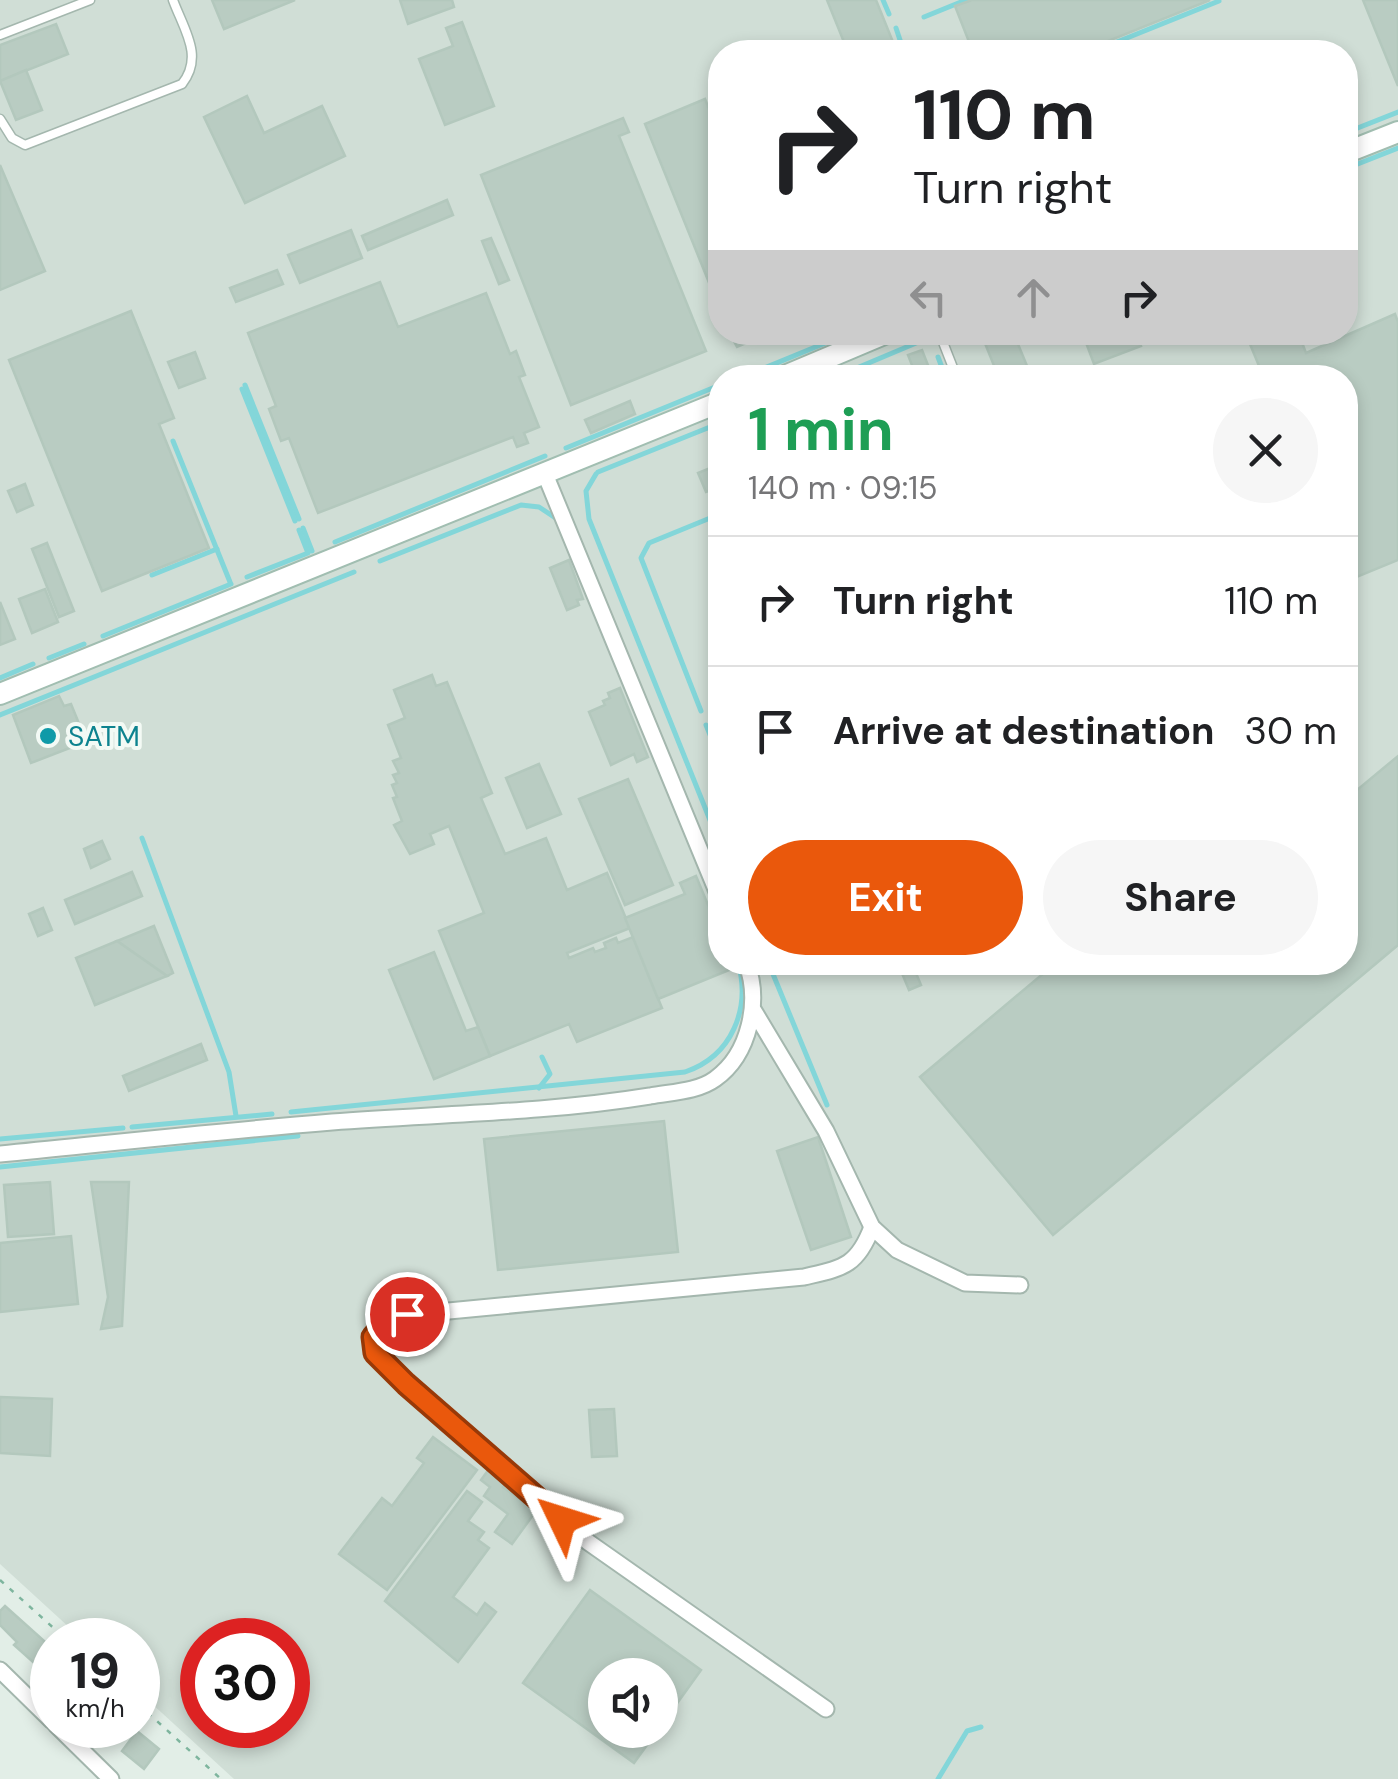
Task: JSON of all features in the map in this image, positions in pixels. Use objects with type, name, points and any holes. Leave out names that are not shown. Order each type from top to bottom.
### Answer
[{"type":"main road","points":[[1358,147],[1398,132]]},
{"type":"main road","points":[[811,365],[858,345]]},
{"type":"main road","points":[[0,694],[708,407]]},
{"type":"street","points":[[545,474],[708,869]]},
{"type":"street","points":[[0,1154],[329,1122],[619,1101],[698,1088],[728,1067],[744,1042],[754,1010],[751,975]]},
{"type":"street","points":[[754,1010],[819,1118],[872,1228],[897,1250],[966,1283],[1020,1285]]},
{"type":"street","points":[[826,1709],[588,1542],[406,1384],[375,1353],[373,1337],[387,1321],[407,1314],[804,1277],[839,1269],[863,1252],[872,1228]]},
{"type":"street","points":[[0,1670],[30,1699]]},
{"type":"street","points":[[79,1748],[111,1779]]},
{"type":"lane","points":[[0,35],[90,0]]},
{"type":"lane","points":[[0,120],[12,138],[25,145],[182,84],[192,72],[193,53],[173,0]]},
{"type":"path","points":[[0,1580],[42,1618]]},
{"type":"path","points":[[160,1724],[221,1779]]},
{"type":"shaded area","points":[[0,0],[1398,0],[1398,1779],[234,1779],[200,1748],[310,1748],[310,1618],[180,1618],[180,1730],[160,1711],[160,1618],[59,1618],[0,1564]]},
{"type":"building","points":[[212,0],[295,0],[224,29]]},
{"type":"building","points":[[400,0],[452,0],[454,7],[408,24]]},
{"type":"building","points":[[827,0],[876,0],[892,40],[843,40]]},
{"type":"building","points":[[972,0],[1210,0],[1111,40],[968,40],[955,6]]},
{"type":"building","points":[[1363,0],[1398,0],[1398,86]]},
{"type":"building","points":[[462,22],[494,106],[445,125],[419,59],[453,46],[446,28]]},
{"type":"building","points":[[56,24],[68,54],[0,81],[0,45]]},
{"type":"building","points":[[26,70],[42,110],[16,120],[0,81]]},
{"type":"building","points":[[247,96],[264,133],[322,106],[345,156],[245,203],[204,117]]},
{"type":"building","points":[[705,99],[708,106],[708,280],[645,124]]},
{"type":"building","points":[[623,118],[629,132],[619,136],[706,351],[571,405],[481,175]]},
{"type":"building","points":[[0,165],[45,271],[0,290]]},
{"type":"building","points":[[447,200],[453,215],[368,250],[362,236]]},
{"type":"building","points":[[351,230],[362,258],[300,283],[288,255]]},
{"type":"building","points":[[491,238],[509,280],[499,284],[482,241]]},
{"type":"building","points":[[277,270],[283,284],[236,302],[230,288]]},
{"type":"building","points":[[380,282],[398,327],[486,293],[510,354],[516,351],[525,375],[519,377],[539,427],[524,433],[528,443],[517,447],[513,437],[318,513],[289,438],[281,441],[269,409],[276,406],[248,333]]},
{"type":"building","points":[[131,311],[174,418],[159,424],[209,548],[102,591],[9,360]]},
{"type":"building","points":[[1395,314],[1398,322],[1398,560],[1358,576],[1358,365],[1259,365],[1250,345],[1303,345],[1306,353],[1324,345],[1358,345],[1358,330]]},
{"type":"building","points":[[986,345],[1018,345],[1027,365],[994,365]]},
{"type":"building","points":[[1087,345],[1141,345],[1141,346],[1094,364]]},
{"type":"building","points":[[922,350],[928,365],[912,365],[908,355]]},
{"type":"building","points":[[195,352],[205,378],[179,388],[168,362]]},
{"type":"building","points":[[630,401],[635,414],[591,433],[585,420]]},
{"type":"building","points":[[708,469],[708,491],[706,492],[698,473]]},
{"type":"building","points":[[25,484],[33,505],[17,512],[8,491]]},
{"type":"building","points":[[47,543],[74,611],[59,617],[32,549]]},
{"type":"building","points":[[569,560],[583,599],[567,610],[550,568]]},
{"type":"building","points":[[45,589],[58,622],[32,633],[19,599]]},
{"type":"building","points":[[0,602],[15,639],[0,645]]},
{"type":"building","points":[[432,675],[436,686],[447,682],[492,793],[481,798],[505,854],[546,838],[567,890],[607,873],[630,928],[567,953],[569,958],[593,948],[595,952],[606,948],[604,943],[616,938],[618,943],[633,937],[662,1008],[577,1042],[569,1024],[490,1056],[439,931],[484,913],[449,826],[430,834],[434,844],[410,854],[394,825],[402,821],[393,798],[397,797],[392,785],[397,783],[393,775],[399,773],[393,761],[401,758],[388,725],[405,718],[394,690]]},
{"type":"building","points":[[620,688],[648,757],[637,762],[634,754],[611,765],[589,712],[605,705],[603,701],[610,698],[608,693]]},
{"type":"building","name":"SATM","points":[[59,696],[64,706],[71,704],[80,726],[73,728],[80,744],[31,763],[13,715]]},
{"type":"building","points":[[1398,756],[1398,945],[1053,1235],[920,1077],[1042,975],[1358,975],[1358,789]]},
{"type":"building","points":[[539,764],[561,814],[527,828],[506,778]]},
{"type":"building","points":[[628,779],[673,885],[625,905],[579,799]]},
{"type":"building","points":[[102,841],[110,859],[91,868],[84,849]]},
{"type":"building","points":[[132,872],[142,896],[75,924],[65,900]]},
{"type":"building","points":[[696,876],[708,905],[708,975],[717,975],[658,999],[625,918],[685,894],[680,883]]},
{"type":"building","points":[[43,908],[52,930],[38,936],[29,914]]},
{"type":"building","points":[[154,926],[173,973],[167,976],[117,941]]},
{"type":"building","points":[[117,941],[167,976],[95,1005],[76,958]]},
{"type":"building","points":[[434,952],[466,1031],[478,1027],[490,1056],[434,1079],[389,970]]},
{"type":"building","points":[[903,975],[917,975],[921,985],[909,990]]},
{"type":"building","points":[[201,1044],[207,1060],[129,1091],[123,1076]]},
{"type":"building","points":[[664,1121],[678,1252],[498,1270],[484,1139]]},
{"type":"building","points":[[818,1137],[851,1237],[811,1250],[777,1151]]},
{"type":"building","points":[[50,1182],[54,1234],[8,1237],[4,1185]]},
{"type":"building","points":[[91,1182],[129,1182],[122,1326],[101,1329],[108,1297]]},
{"type":"building","points":[[71,1236],[78,1304],[0,1312],[0,1243]]},
{"type":"building","points":[[0,1397],[52,1399],[50,1456],[0,1453]]},
{"type":"building","points":[[614,1409],[617,1456],[592,1457],[589,1410]]},
{"type":"building","points":[[433,1437],[477,1470],[387,1590],[339,1554],[382,1498],[392,1506],[424,1463],[417,1458]]},
{"type":"building","points":[[489,1469],[507,1482],[503,1487],[536,1511],[512,1544],[495,1532],[508,1514],[484,1496],[490,1487],[481,1480]]},
{"type":"building","points":[[467,1491],[482,1502],[468,1521],[484,1532],[478,1540],[489,1548],[453,1597],[477,1615],[485,1603],[496,1612],[458,1662],[385,1601]]},
{"type":"building","points":[[590,1590],[701,1670],[678,1702],[678,1658],[588,1658],[588,1730],[523,1683]]},
{"type":"building","points":[[5,1606],[30,1628],[30,1659],[0,1625],[0,1611]]},
{"type":"building","points":[[124,1748],[159,1749],[144,1769],[122,1751]]},
{"type":"building","points":[[613,1748],[645,1748],[634,1763]]},
{"type":"waterway","points":[[883,0],[889,14]]},
{"type":"waterway","points":[[924,17],[966,0]]},
{"type":"waterway","points":[[1122,40],[1219,1]]},
{"type":"waterway","points":[[896,28],[900,40]]},
{"type":"waterway","points":[[1358,128],[1398,112]]},
{"type":"waterway","points":[[1358,164],[1398,148]]},
{"type":"waterway","points":[[772,365],[820,345]]},
{"type":"waterway","points":[[864,365],[911,345]]},
{"type":"waterway","points":[[938,357],[941,365]]},
{"type":"waterway","points":[[245,385],[299,519]]},
{"type":"waterway","points":[[242,389],[295,521]]},
{"type":"waterway","points":[[566,448],[708,390]]},
{"type":"waterway","points":[[598,472],[708,428]]},
{"type":"waterway","points":[[173,441],[230,582]]},
{"type":"waterway","points":[[335,542],[545,456]]},
{"type":"waterway","points":[[596,474],[586,491],[589,519],[708,815]]},
{"type":"waterway","points":[[380,561],[521,505],[539,507],[557,519]]},
{"type":"waterway","points":[[701,711],[641,558],[649,543],[708,519]]},
{"type":"waterway","points":[[303,528],[312,551]]},
{"type":"waterway","points":[[247,577],[308,553],[299,530]]},
{"type":"waterway","points":[[152,575],[217,549]]},
{"type":"waterway","points":[[0,715],[354,572]]},
{"type":"waterway","points":[[103,636],[231,584]]},
{"type":"waterway","points":[[49,658],[84,644]]},
{"type":"waterway","points":[[0,678],[33,664]]},
{"type":"waterway","points":[[706,725],[708,730]]},
{"type":"waterway","points":[[142,838],[229,1072],[236,1116]]},
{"type":"waterway","points":[[291,1112],[685,1072],[715,1055],[734,1029],[742,997],[740,975]]},
{"type":"waterway","points":[[773,975],[827,1105]]},
{"type":"waterway","points":[[539,1088],[550,1074],[542,1057]]},
{"type":"waterway","points":[[132,1127],[272,1114]]},
{"type":"waterway","points":[[0,1139],[123,1128]]},
{"type":"waterway","points":[[0,1167],[298,1136]]},
{"type":"waterway","points":[[938,1779],[967,1731],[981,1727]]},
{"type":"place","name":"SATM","points":[[48,736]]},
{"type":"route","points":[[407,1314],[387,1321],[373,1337],[375,1353],[562,1520]]}]
